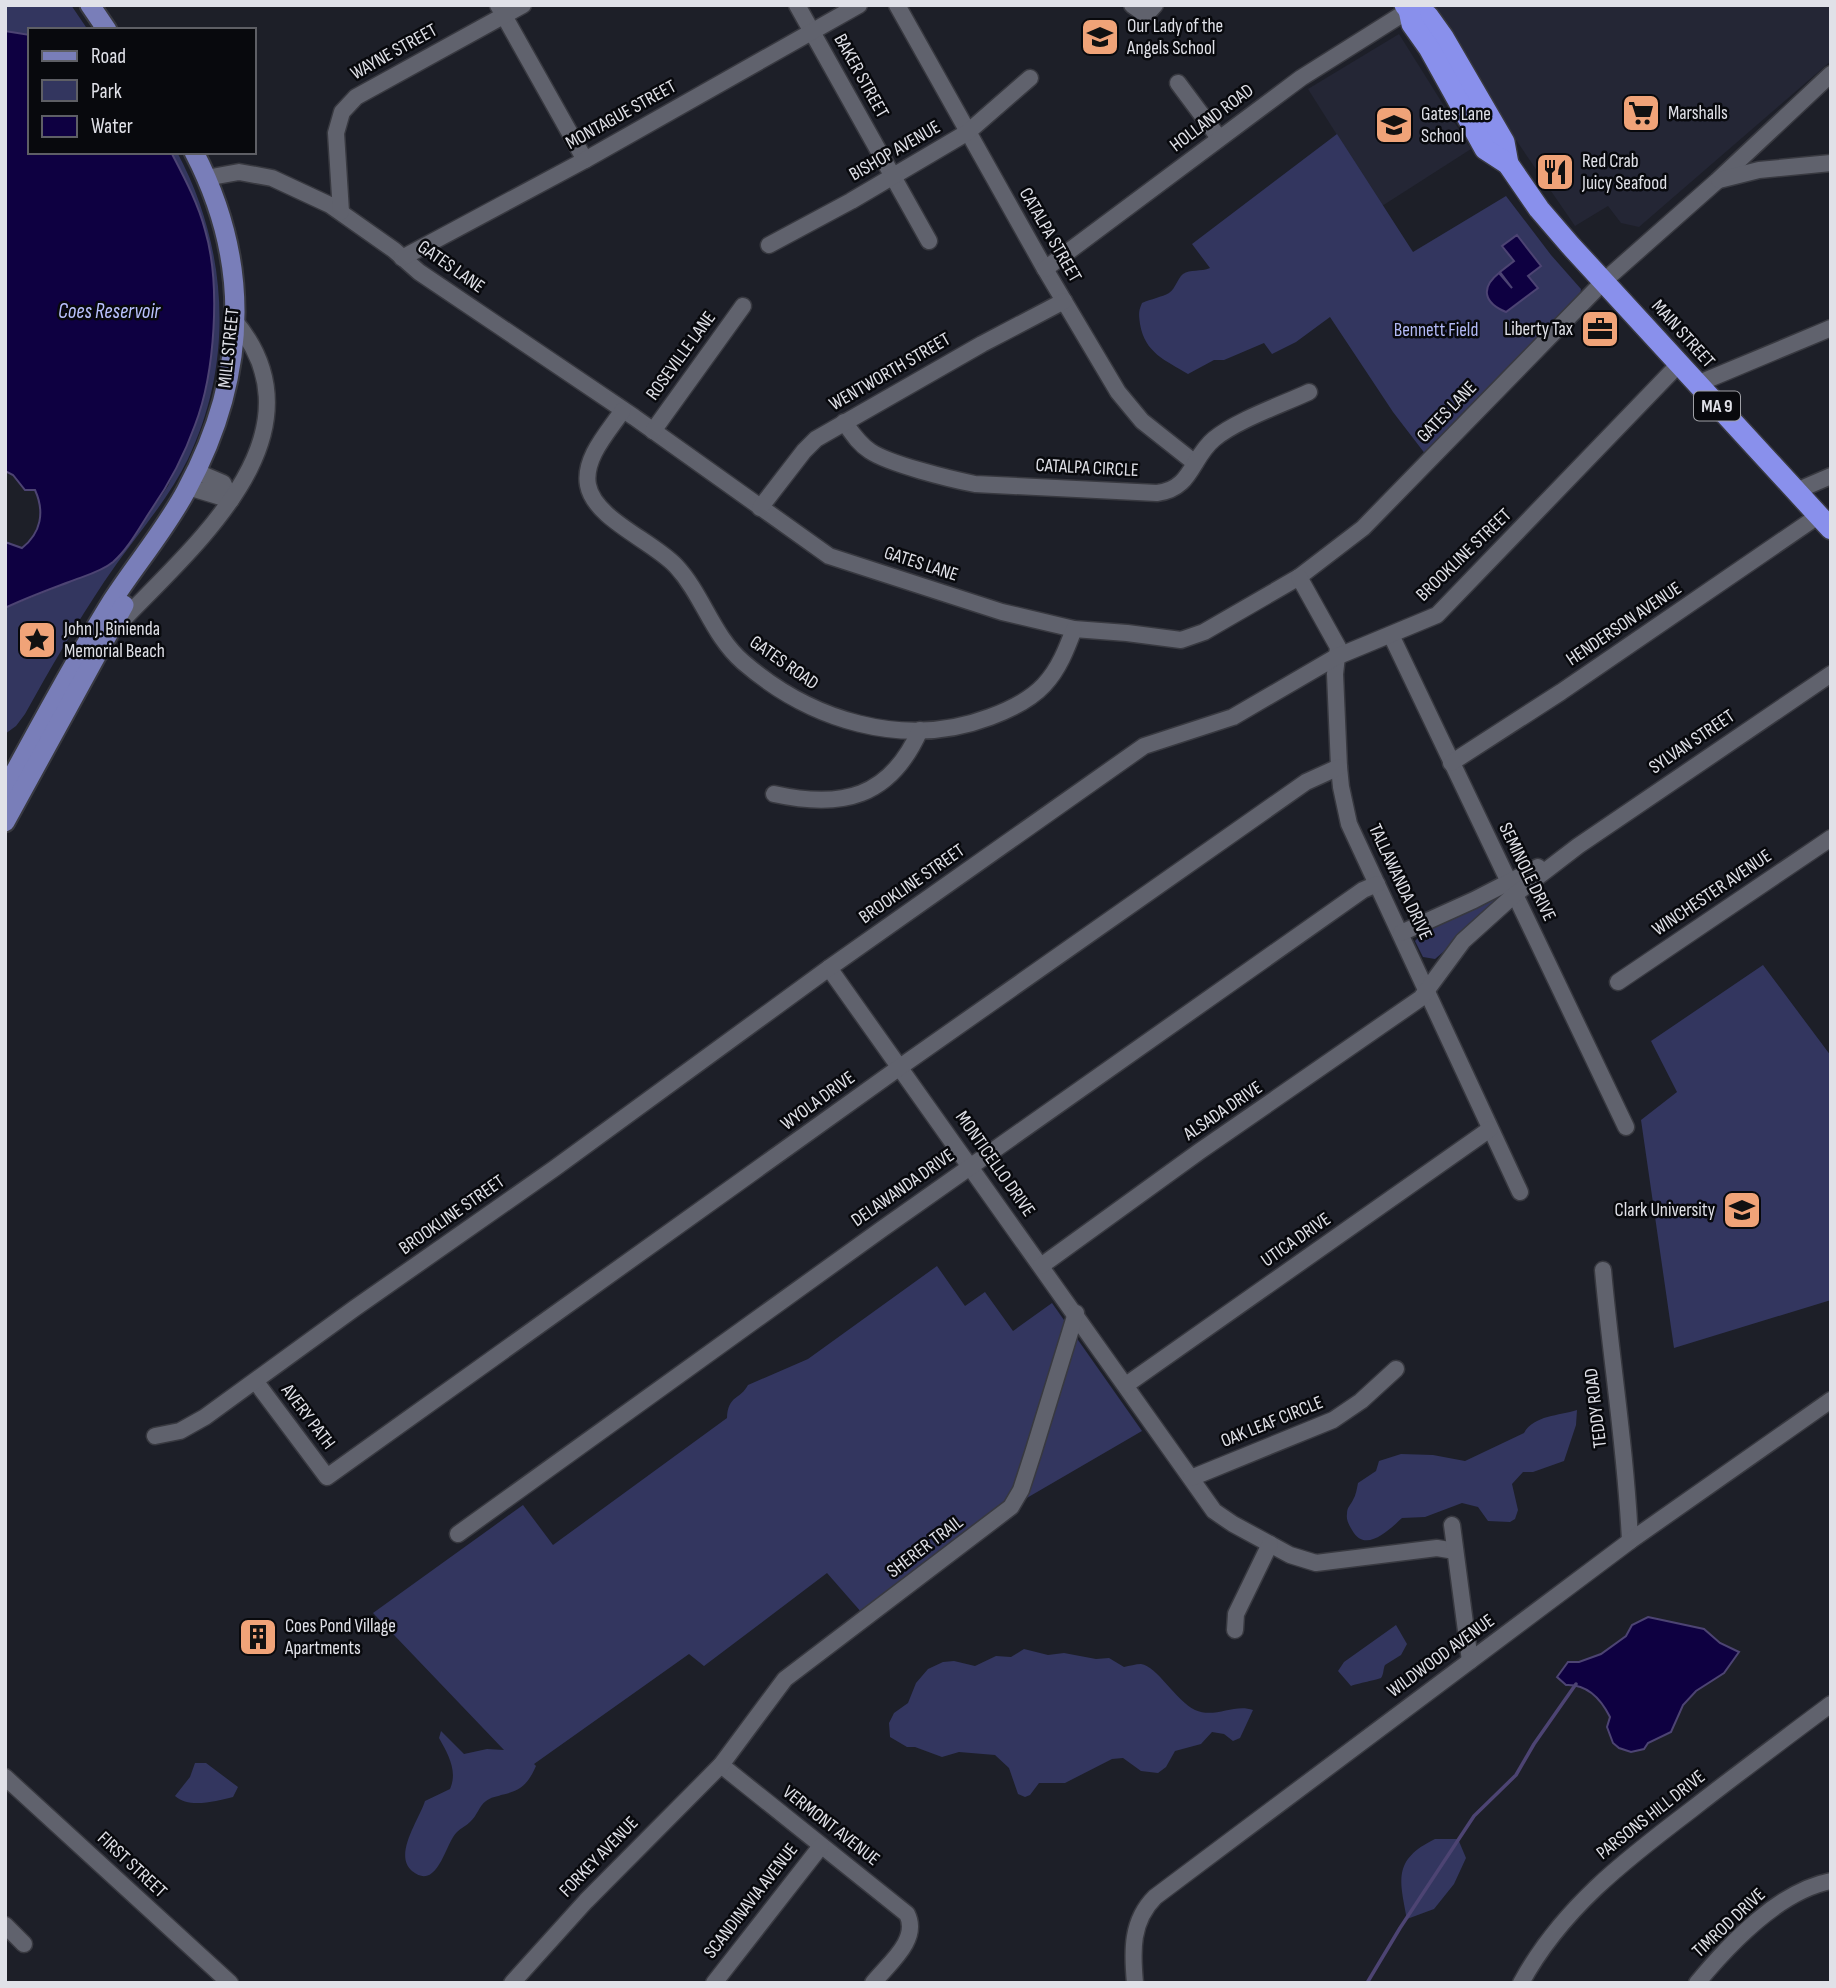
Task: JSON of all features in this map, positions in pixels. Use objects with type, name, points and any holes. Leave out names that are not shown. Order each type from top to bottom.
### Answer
[{"type":"highway","name":"MAIN STREET","points":[[1407,8],[1428,16],[1443,37],[1504,142],[1508,164],[1548,219],[1825,523]]},
{"type":"main road","points":[[90,5],[106,28]]},
{"type":"main road","name":"MILL STREET","points":[[5,822],[146,567],[159,535],[191,479],[211,438],[228,385],[235,321],[232,271],[217,209],[195,154]]},
{"type":"main road","name":"MILL STREET","points":[[5,790],[87,641],[135,566],[159,535]]},
{"type":"street","name":"WAYNE STREET","points":[[341,212],[336,133],[345,107],[356,97],[501,11],[523,5]]},
{"type":"street","name":"BAKER STREET","points":[[797,5],[929,241]]},
{"type":"street","name":"MONTAGUE STREET","points":[[402,258],[585,160],[859,5]]},
{"type":"street","name":"CATALPA STREET","points":[[897,5],[1045,269],[1126,404],[1142,421],[1195,463]]},
{"type":"street","points":[[1132,5],[1146,15],[1155,5]]},
{"type":"street","name":"HOLLAND ROAD","points":[[1045,269],[1301,78],[1407,8]]},
{"type":"street","points":[[501,11],[585,160]]},
{"type":"street","name":"GATES LANE","points":[[206,178],[239,172],[264,176],[330,205],[829,556],[1002,612],[1074,629],[1186,640],[1299,577],[1335,551],[1380,512],[1604,281],[1717,181],[1831,74]]},
{"type":"street","name":"BISHOP AVENUE","points":[[769,245],[968,132],[1030,78]]},
{"type":"street","points":[[1178,82],[1219,138]]},
{"type":"street","points":[[1717,181],[1759,170],[1831,163]]},
{"type":"street","name":"WENTWORTH STREET","points":[[760,508],[812,442],[982,344],[1064,301]]},
{"type":"street","name":"ROSEVILLE LANE","points":[[653,431],[743,306]]},
{"type":"street","points":[[106,637],[204,536],[231,500],[260,444],[268,411],[266,384],[251,342],[235,321]]},
{"type":"street","points":[[1698,384],[1831,328]]},
{"type":"street","name":"BROOKLINE STREET","points":[[155,1436],[180,1431],[200,1421],[256,1382],[829,968],[1144,746],[1233,717],[1336,657],[1437,615],[1679,364]]},
{"type":"street","name":"CATALPA CIRCLE","points":[[844,422],[860,443],[874,453],[975,484],[1166,492],[1182,484],[1205,448],[1222,433],[1309,392]]},
{"type":"street","name":"GATES ROAD","points":[[623,410],[593,454],[588,468],[588,484],[592,497],[607,514],[650,544],[678,568],[712,626],[731,651],[769,683],[812,708],[857,724],[884,729],[949,729],[976,722],[1028,698],[1050,678],[1074,629]]},
{"type":"street","points":[[1796,491],[1831,476]]},
{"type":"street","points":[[191,479],[231,500]]},
{"type":"street","name":"HENDERSON AVENUE","points":[[1451,762],[1825,523]]},
{"type":"street","name":"TALLAWANDA DRIVE","points":[[1299,577],[1338,647],[1335,674],[1339,767],[1349,824],[1520,1192]]},
{"type":"street","name":"SEMINOLE DRIVE","points":[[1391,635],[1626,1127]]},
{"type":"street","name":"SYLVAN STREET","points":[[1427,989],[1463,940],[1511,889],[1831,674]]},
{"type":"street","points":[[774,794],[815,800],[836,799],[862,792],[895,773],[920,730]]},
{"type":"street","name":"WYOLA DRIVE","points":[[327,1478],[900,1067],[1306,782],[1339,767]]},
{"type":"street","name":"WINCHESTER AVENUE","points":[[1618,982],[1831,838]]},
{"type":"street","name":"DELAWANDA DRIVE","points":[[458,1534],[1251,967],[1363,890],[1377,884]]},
{"type":"street","name":"SYLVAN STREET","points":[[1401,933],[1475,900],[1511,889]]},
{"type":"street","name":"MONTICELLO DRIVE","points":[[829,968],[1076,1313],[1215,1513],[1290,1555],[1316,1563],[1437,1548],[1455,1552]]},
{"type":"street","name":"ALSADA DRIVE","points":[[1041,1266],[1417,1000],[1427,989]]},
{"type":"street","name":"UTICA DRIVE","points":[[1126,1385],[1490,1129]]},
{"type":"street","name":"TEDDY ROAD","points":[[1603,1270],[1628,1494],[1630,1541]]},
{"type":"street","name":"SHERER TRAIL","points":[[721,1765],[777,1687],[792,1672],[1013,1504],[1021,1490],[1076,1313]]},
{"type":"street","name":"OAK LEAF CIRCLE","points":[[1191,1478],[1333,1420],[1361,1401],[1396,1369]]},
{"type":"street","name":"AVERY PATH","points":[[256,1382],[327,1478]]},
{"type":"street","name":"WILDWOOD AVENUE","points":[[1135,1983],[1132,1950],[1135,1933],[1144,1910],[1155,1897],[1630,1541],[1831,1400]]},
{"type":"street","points":[[1452,1525],[1471,1661]]},
{"type":"street","points":[[1235,1630],[1236,1614],[1270,1544]]},
{"type":"street","name":"PARSONS HILL DRIVE","points":[[1521,1983],[1562,1921],[1608,1875],[1831,1704]]},
{"type":"street","name":"VERMONT AVENUE","points":[[721,1765],[902,1907],[911,1923],[909,1938],[873,1983]]},
{"type":"street","name":"FORKEY AVENUE","points":[[512,1983],[586,1901],[721,1765]]},
{"type":"street","name":"FIRST STREET","points":[[5,1777],[230,1983]]},
{"type":"street","name":"SCANDINAVIA AVENUE","points":[[714,1983],[821,1846]]},
{"type":"street","name":"TIMROD DRIVE","points":[[1697,1983],[1737,1939],[1782,1902],[1805,1888],[1831,1881]]},
{"type":"street","points":[[5,1925],[24,1944]]},
{"type":"shaded area","points":[[1432,5],[1831,5],[1831,61],[1639,227],[1621,223],[1608,206],[1575,226],[1492,105]]},
{"type":"shaded area","name":"Gates Lane School","points":[[1399,34],[1471,149],[1382,206],[1308,89]]},
{"type":"green space","points":[[5,5],[71,5],[87,28],[28,28],[28,35],[5,31]]},
{"type":"green space","name":"Bennett Field","points":[[1337,134],[1413,252],[1506,196],[1581,289],[1580,296],[1426,455],[1393,412],[1330,317],[1296,342],[1272,354],[1264,343],[1224,360],[1214,360],[1188,374],[1151,349],[1140,324],[1142,303],[1169,293],[1186,272],[1210,268],[1192,244]]},
{"type":"green space","name":"John J. Binienda Memorial Beach","points":[[172,154],[178,154],[194,188],[207,226],[215,265],[219,344],[203,422],[188,459],[170,491],[94,598],[25,714],[16,726],[5,734],[5,608],[112,563],[168,486],[196,423],[203,396],[213,327],[212,261],[205,230]]},
{"type":"green space","points":[[1499,896],[1498,905],[1435,959],[1423,957],[1415,941],[1426,929]]},
{"type":"green space","name":"Clark University","points":[[1763,965],[1831,1056],[1831,1300],[1674,1348],[1641,1120],[1677,1092],[1651,1041]]},
{"type":"green space","points":[[937,1266],[965,1306],[985,1292],[1013,1331],[1052,1303],[1142,1431],[965,1534],[862,1613],[827,1573],[704,1666],[689,1654],[534,1764],[536,1766],[533,1772],[523,1786],[486,1801],[472,1820],[457,1832],[434,1871],[421,1876],[412,1871],[405,1856],[406,1847],[425,1801],[450,1789],[452,1782],[451,1763],[439,1738],[441,1731],[464,1754],[487,1749],[504,1750],[373,1613],[523,1505],[553,1545],[727,1418],[732,1401],[748,1385],[808,1359]]},
{"type":"green space","points":[[1577,1410],[1576,1425],[1564,1461],[1533,1472],[1523,1472],[1512,1484],[1518,1510],[1515,1519],[1510,1522],[1488,1521],[1478,1507],[1462,1503],[1425,1517],[1402,1518],[1377,1538],[1370,1540],[1357,1537],[1352,1530],[1347,1518],[1348,1510],[1358,1483],[1376,1471],[1379,1461],[1401,1454],[1433,1455],[1465,1461],[1524,1433],[1540,1419]]},
{"type":"green space","points":[[1396,1625],[1407,1644],[1401,1655],[1385,1665],[1381,1678],[1351,1686],[1338,1671],[1344,1662]]},
{"type":"green space","points":[[1024,1649],[1048,1655],[1064,1653],[1096,1659],[1109,1658],[1124,1667],[1141,1664],[1154,1671],[1195,1710],[1210,1713],[1239,1708],[1253,1710],[1240,1738],[1233,1741],[1224,1734],[1212,1732],[1201,1744],[1175,1751],[1166,1767],[1158,1773],[1141,1771],[1123,1758],[1112,1759],[1065,1783],[1039,1783],[1030,1795],[1025,1797],[1018,1794],[1009,1768],[995,1755],[959,1752],[942,1757],[915,1747],[907,1747],[890,1737],[889,1723],[894,1713],[908,1703],[916,1683],[928,1669],[943,1662],[954,1661],[975,1666],[996,1656],[1011,1657]]},
{"type":"green space","points":[[195,1763],[206,1763],[238,1787],[233,1797],[195,1803],[175,1796],[190,1777]]},
{"type":"green space","points":[[1435,1839],[1458,1839],[1466,1858],[1454,1884],[1434,1909],[1407,1919],[1401,1882],[1405,1863],[1421,1847]]},
{"type":"water","name":"Coes Reservoir","points":[[5,31],[28,35],[28,154],[172,154],[195,200],[205,230],[213,276],[214,328],[207,380],[195,425],[170,480],[134,538],[113,562],[103,568],[5,608],[5,542],[22,548],[28,542],[37,529],[40,506],[35,490],[25,490],[13,475],[5,471]]},
{"type":"water","points":[[1517,235],[1541,266],[1528,276],[1538,288],[1506,312],[1489,300],[1487,290],[1499,273],[1512,288],[1500,272],[1514,261],[1502,246]]},
{"type":"water","points":[[1648,1617],[1704,1629],[1720,1643],[1739,1652],[1724,1673],[1696,1691],[1683,1705],[1671,1732],[1648,1743],[1644,1749],[1631,1752],[1613,1743],[1607,1727],[1610,1717],[1598,1699],[1587,1690],[1566,1685],[1557,1677],[1568,1662],[1579,1662],[1601,1654],[1626,1636],[1632,1625]]},
{"type":"waterway","points":[[1367,1983],[1474,1816],[1516,1775],[1576,1684]]},
{"type":"place","name":"Our Lady of the Angels School","points":[[1100,37]]},
{"type":"place","name":"Marshalls","points":[[1641,113]]},
{"type":"place","name":"Gates Lane School","points":[[1394,125]]},
{"type":"place","name":"Red Crab Juicy Seafood","points":[[1555,172]]},
{"type":"place","name":"Liberty Tax","points":[[1600,329]]},
{"type":"place","name":"John J. Binienda Memorial Beach","points":[[37,640]]},
{"type":"place","name":"Clark University","points":[[1742,1210]]},
{"type":"place","name":"Coes Pond Village Apartments","points":[[258,1637]]}]
